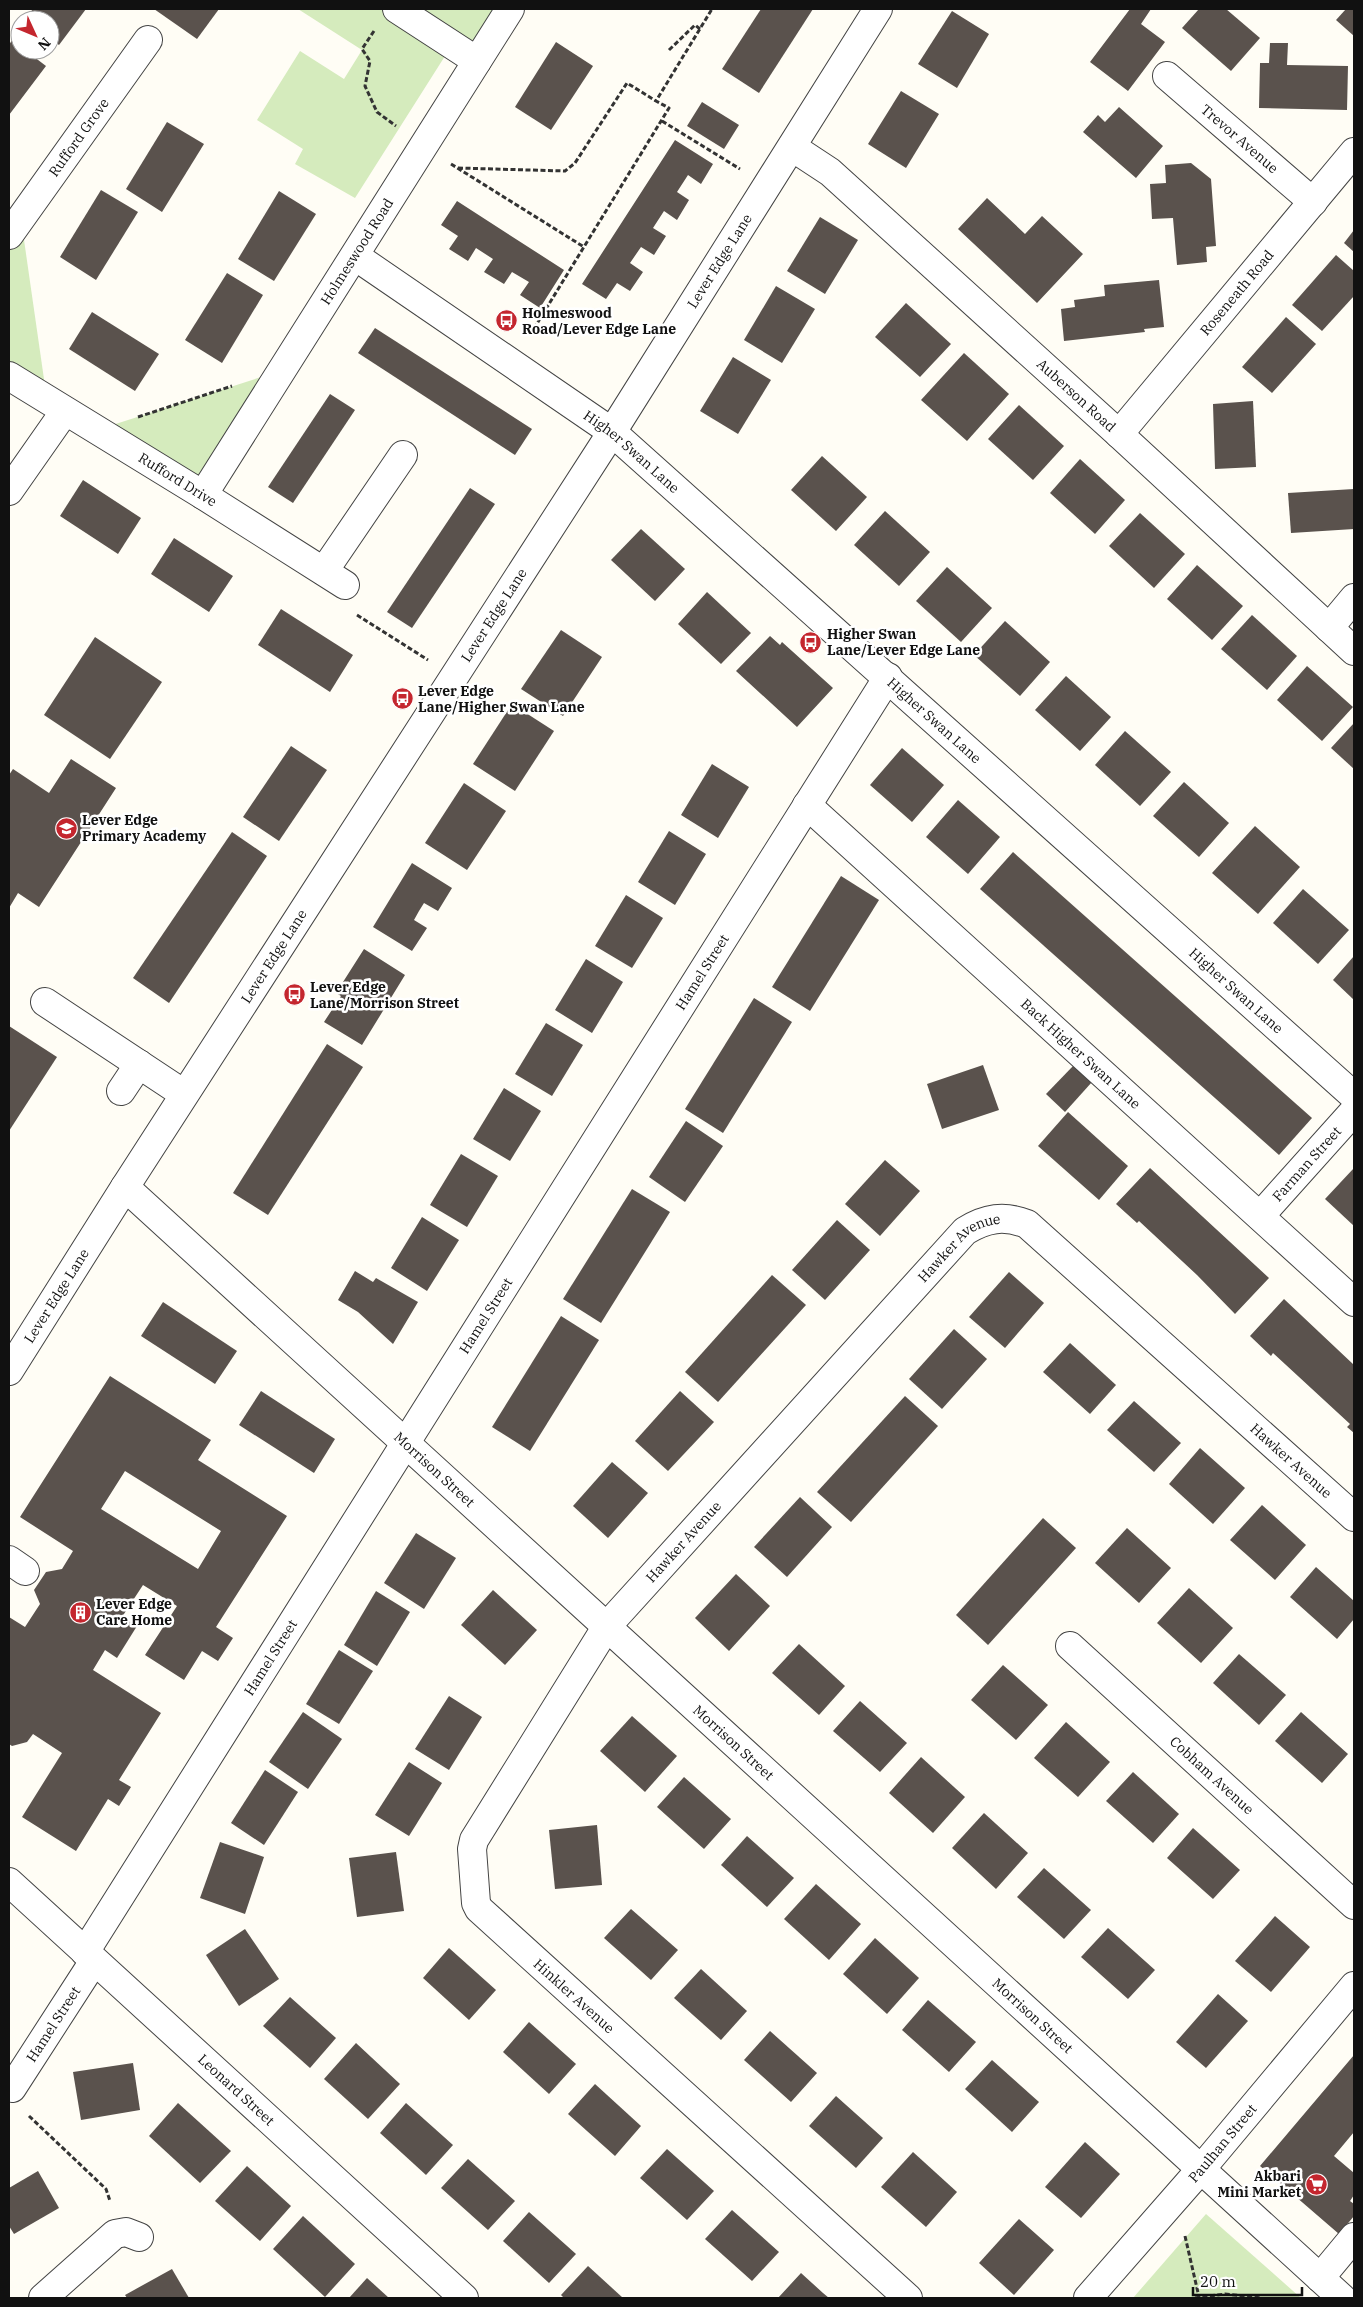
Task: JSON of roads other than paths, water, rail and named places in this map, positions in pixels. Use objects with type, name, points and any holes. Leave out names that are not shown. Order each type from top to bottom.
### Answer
[{"type":"street","name":"Holmeswood Road","points":[[203,495],[510,9]]},
{"type":"street","name":"Lever Edge Lane","points":[[9,1370],[184,1094],[612,432],[878,9]]},
{"type":"street","points":[[388,17],[477,61]]},
{"type":"street","name":"Rufford Grove","points":[[9,235],[148,40]]},
{"type":"street","name":"Trevor Avenue","points":[[1167,76],[1313,202]]},
{"type":"street","name":"Auberson Road","points":[[792,146],[830,172],[1119,434],[1354,651]]},
{"type":"street","name":"Roseneath Road","points":[[1119,434],[1354,152]]},
{"type":"street","name":"Higher Swan Lane","points":[[354,256],[612,432],[1354,1096]]},
{"type":"street","name":"Rufford Drive","points":[[9,376],[334,578],[403,455]]},
{"type":"street","points":[[9,492],[65,411]]},
{"type":"street","points":[[1329,628],[1354,598]]},
{"type":"street","name":"Hamel Street","points":[[12,2088],[90,1956],[406,1442],[888,677]]},
{"type":"street","name":"Back Higher Swan Lane","points":[[807,804],[1354,1302]]},
{"type":"street","points":[[45,1002],[184,1094]]},
{"type":"street","points":[[121,1091],[139,1064]]},
{"type":"street","name":"Farman Street","points":[[1260,1216],[1354,1111]]},
{"type":"street","name":"Morrison Street","points":[[125,1187],[1342,2298]]},
{"type":"street","name":"Hawker Avenue","points":[[607,1626],[965,1231],[979,1222],[1011,1218],[1027,1224],[1354,1517]]},
{"type":"street","name":"Hinkler Avenue","points":[[607,1626],[474,1840],[472,1850],[476,1902],[480,1909],[908,2298]]},
{"type":"street","name":"Cobham Avenue","points":[[1070,1646],[1354,1905]]},
{"type":"street","name":"Leonard Street","points":[[9,1882],[464,2298]]},
{"type":"street","name":"Paulhan Street","points":[[1088,2298],[1167,2209],[1354,1986]]},
{"type":"street","points":[[42,2298],[115,2234],[130,2235]]},
{"type":"street","points":[[1320,2278],[1354,2237]]},
{"type":"place","name":"Holmeswood Road/Lever Edge Lane","points":[[506,321]]},
{"type":"place","name":"Higher Swan Lane/Lever Edge Lane","points":[[811,642]]},
{"type":"place","name":"Lever Edge Lane/Higher Swan Lane","points":[[402,699]]},
{"type":"place","name":"Lever Edge Primary Academy","points":[[66,828]]},
{"type":"place","name":"Lever Edge Lane/Morrison Street","points":[[294,995]]},
{"type":"place","name":"Lever Edge Care Home","points":[[80,1612]]},
{"type":"place","name":"Akbari Mini Market","points":[[1317,2184]]}]
